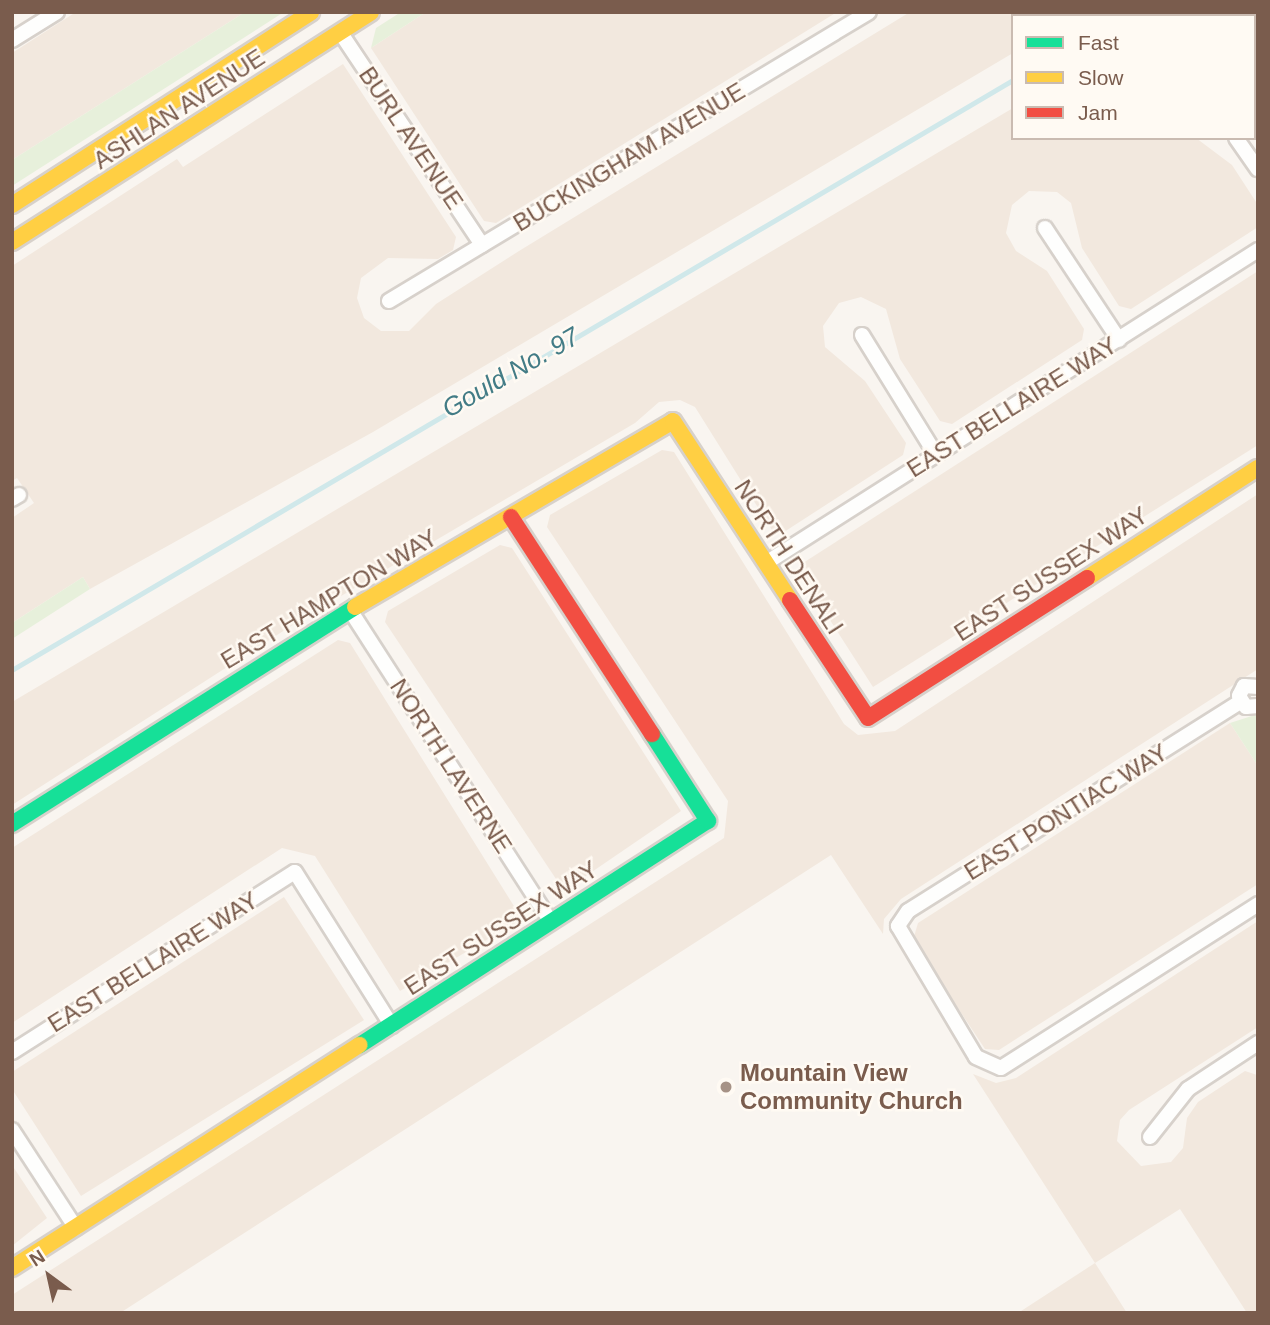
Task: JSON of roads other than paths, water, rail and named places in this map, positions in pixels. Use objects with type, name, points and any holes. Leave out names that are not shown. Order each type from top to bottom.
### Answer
[{"type":"street","points":[[12,40],[57,12]]},
{"type":"street","name":"ASHLAN AVENUE","points":[[12,205],[311,12]]},
{"type":"street","points":[[340,32],[349,12]]},
{"type":"street","name":"ASHLAN AVENUE","points":[[12,242],[371,12]]},
{"type":"street","name":"BUCKINGHAM AVENUE","points":[[389,301],[869,12]]},
{"type":"street","name":"BURL AVENUE","points":[[340,32],[482,245]]},
{"type":"street","points":[[1237,140],[1258,169]]},
{"type":"street","points":[[1045,228],[1119,340]]},
{"type":"street","name":"EAST BELLAIRE WAY","points":[[765,563],[1258,250]]},
{"type":"street","points":[[862,335],[935,453]]},
{"type":"street","name":"EAST HAMPTON WAY","points":[[12,824],[350,610],[673,421]]},
{"type":"street","name":"NORTH DENALI","points":[[673,421],[868,718]]},
{"type":"street","name":"EAST SUSSEX WAY","points":[[868,718],[1258,468]]},
{"type":"street","name":"EAST SUSSEX WAY","points":[[12,1268],[708,821],[511,517]]},
{"type":"street","name":"NORTH LAVERNE","points":[[350,610],[551,922]]},
{"type":"street","name":"EAST PONTIAC WAY","points":[[1258,687],[1241,689],[1240,702],[908,911],[898,926],[976,1057],[991,1068],[1011,1063],[1258,904]]},
{"type":"street","points":[[1240,702],[1258,706]]},
{"type":"street","name":"EAST BELLAIRE WAY","points":[[12,1052],[295,872],[392,1026]]},
{"type":"street","points":[[1150,1137],[1188,1089],[1257,1046]]},
{"type":"street","points":[[12,1130],[76,1228]]},
{"type":"waterway","name":"Gould No. 97","points":[[1128,14],[1131,12]]},
{"type":"waterway","name":"Gould No. 97","points":[[12,670],[1011,81]]},
{"type":"place","name":"Mountain View Community Church","points":[[726,1087]]}]
